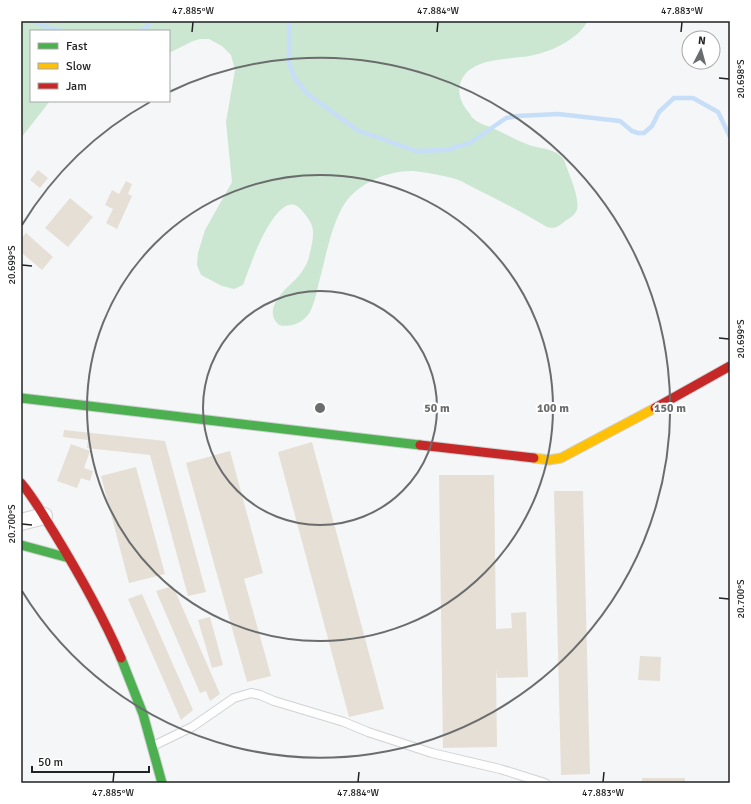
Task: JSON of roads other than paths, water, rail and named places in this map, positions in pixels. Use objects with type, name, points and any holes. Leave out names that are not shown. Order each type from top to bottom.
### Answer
[{"type":"street","points":[[21,398],[549,460],[560,458],[574,452],[730,366]]},
{"type":"street","points":[[21,483],[44,516],[70,558],[116,647],[140,704],[153,746],[162,783]]},
{"type":"street","points":[[21,522],[44,516]]},
{"type":"street","points":[[21,545],[70,558]]},
{"type":"lane","points":[[153,746],[192,727],[234,698],[251,694],[260,695],[274,701],[344,722],[368,732],[432,753],[500,769],[544,783]]},
{"type":"waterway","points":[[34,21],[51,29],[57,30]]},
{"type":"waterway","points":[[142,30],[151,21]]},
{"type":"waterway","points":[[289,21],[289,63],[295,79],[309,95],[357,130],[416,151],[446,150],[470,143],[506,118],[517,116],[558,114],[620,121],[632,131],[644,133],[652,126],[659,112],[674,98],[693,98],[718,112],[730,137]]}]
